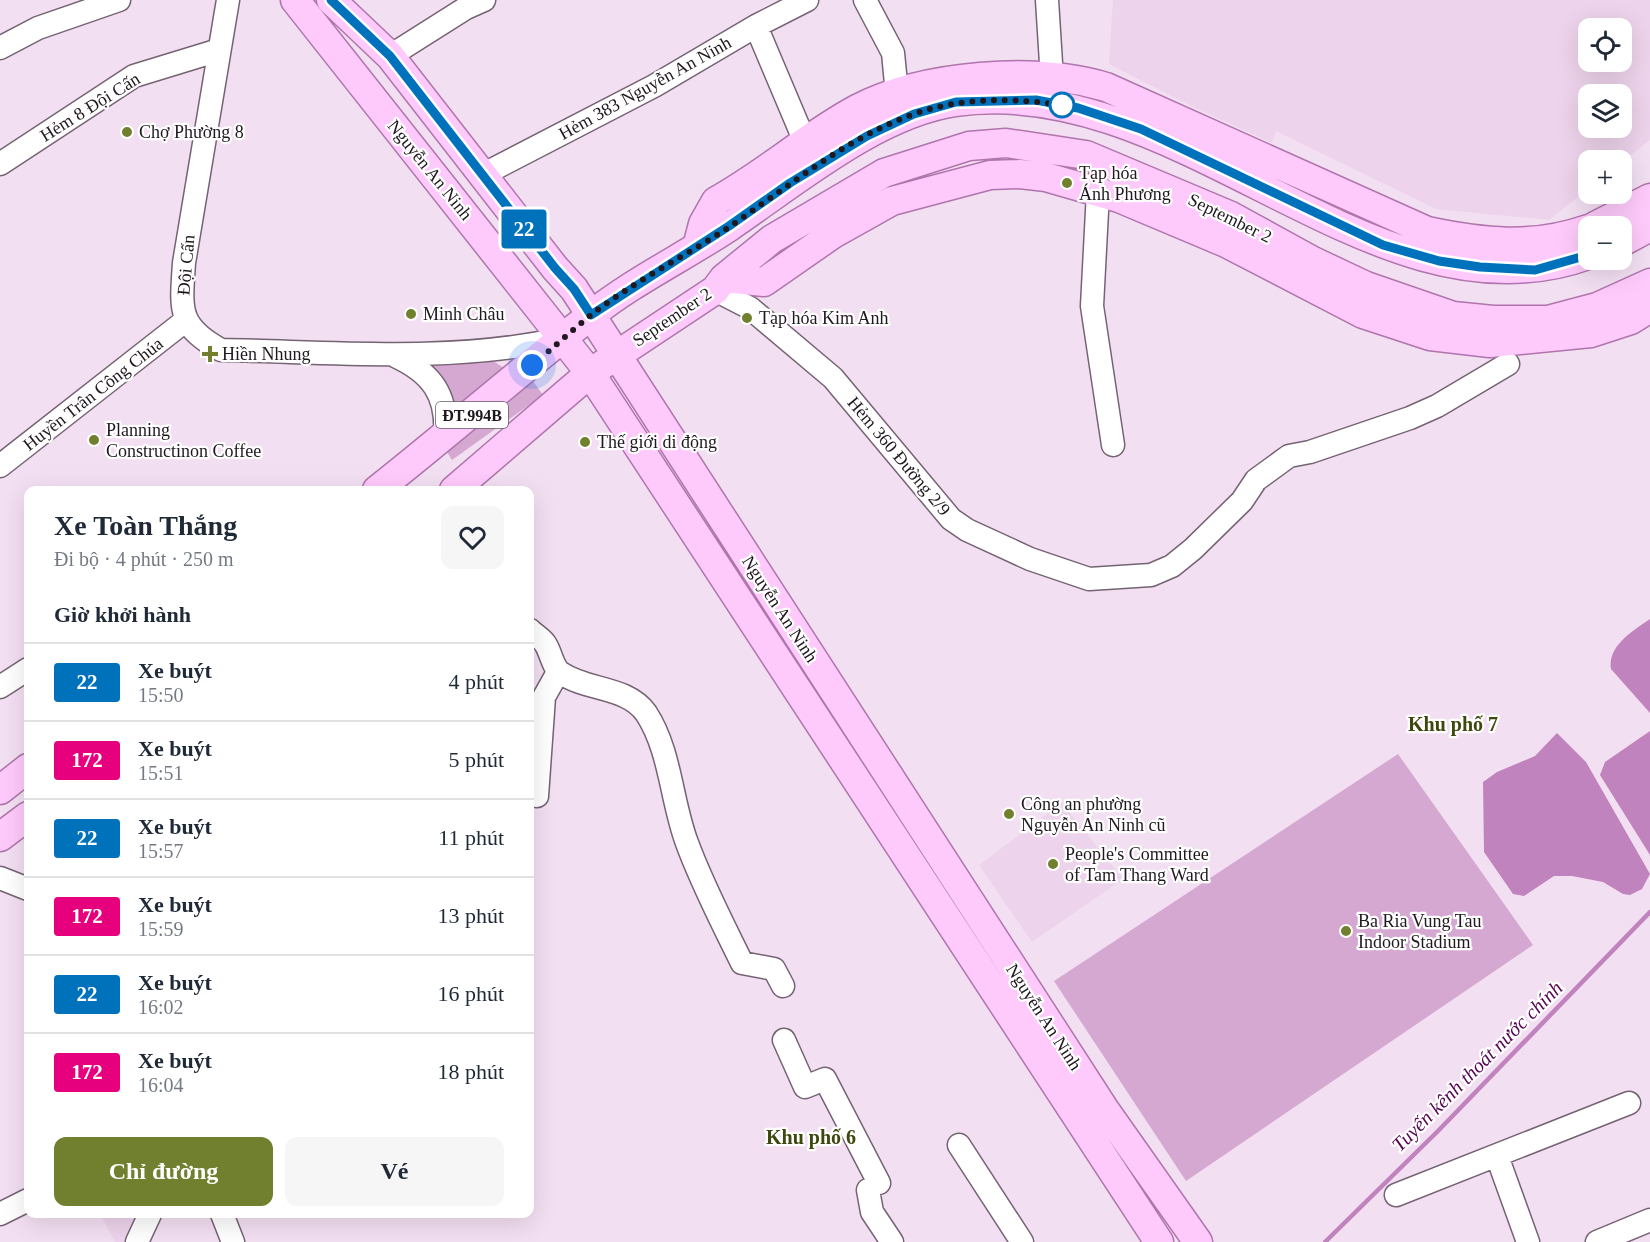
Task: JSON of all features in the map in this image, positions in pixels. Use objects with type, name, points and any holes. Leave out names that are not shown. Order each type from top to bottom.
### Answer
[{"type":"main road","name":"Nguyễn An Ninh","points":[[295,0],[565,338],[590,373],[1159,1242]]},
{"type":"main road","name":"Nguyễn An Ninh","points":[[332,0],[390,56],[574,289],[1105,1110],[1198,1242]]},
{"type":"main road","points":[[719,284],[697,247],[703,224],[716,201],[739,189],[805,142],[858,109],[928,84],[1022,73],[1052,79],[1083,80],[1124,94],[1427,231],[1481,242],[1517,243],[1555,240],[1578,232]]},
{"type":"main road","name":"ĐT.994B","points":[[382,486],[445,437],[591,315],[697,247],[790,183],[867,136],[914,114],[956,102],[1036,100],[1078,108],[1141,129],[1383,245],[1439,261],[1480,267],[1535,270],[1578,258]]},
{"type":"main road","name":"September 2","points":[[617,354],[719,284],[772,239],[884,173],[969,146],[1006,143],[1086,155],[1231,216],[1313,261],[1366,286],[1453,316],[1493,320],[1548,320],[1596,307],[1650,283]]},
{"type":"main road","name":"September 2","points":[[719,284],[764,282],[872,210],[892,201],[990,175],[1046,177],[1119,198],[1226,243],[1363,314],[1430,336],[1490,343],[1591,333],[1631,320],[1650,308]]},
{"type":"main road","points":[[1615,216],[1650,198]]},
{"type":"main road","points":[[1632,237],[1650,227]]},
{"type":"main road","name":"ĐT.994B","points":[[459,486],[590,373],[617,354]]},
{"type":"main road","points":[[0,790],[24,771]]},
{"type":"main road","points":[[0,837],[24,819]]},
{"type":"main road","points":[[1082,1126],[1105,1110]]},
{"type":"street","points":[[0,48],[38,28],[119,0]]},
{"type":"street","name":"Đội Cấn","points":[[228,0],[184,263],[182,297],[185,321],[201,340],[221,351],[394,355],[486,351],[565,338]]},
{"type":"street","points":[[390,56],[466,8],[484,0]]},
{"type":"street","name":"Hẻm 383 Nguyễn An Ninh","points":[[483,175],[654,86],[756,26],[807,0]]},
{"type":"street","points":[[865,0],[893,53],[897,94]]},
{"type":"street","points":[[1047,0],[1052,79]]},
{"type":"street","points":[[756,26],[805,142]]},
{"type":"street","name":"Hẻm 8 Đội Cấn","points":[[0,164],[135,76],[219,50]]},
{"type":"street","points":[[1098,192],[1092,306],[1113,445]]},
{"type":"street","name":"Hẻm 360 Đường 2/9","points":[[719,284],[833,378],[951,519],[967,530],[1030,559],[1089,579],[1150,575],[1172,566],[1208,536],[1242,501],[1256,480],[1289,456],[1310,452],[1437,406],[1508,364]]},
{"type":"street","name":"Huyền Trân Công Chúa","points":[[0,466],[185,321]]},
{"type":"street","points":[[394,355],[415,365],[440,393],[446,418],[445,437]]},
{"type":"street","points":[[534,633],[545,643],[558,672],[582,685],[615,692],[634,701],[646,713],[664,754],[675,807],[687,844],[742,963],[774,969],[783,986]]},
{"type":"street","points":[[0,687],[24,672]]},
{"type":"street","points":[[537,796],[544,697],[558,672]]},
{"type":"street","points":[[0,878],[24,887]]},
{"type":"street","points":[[784,1040],[805,1087],[825,1079],[873,1186],[872,1212],[892,1242]]},
{"type":"street","points":[[1395,1195],[1629,1103]]},
{"type":"street","points":[[959,1144],[1022,1242]]},
{"type":"street","points":[[1497,1156],[1528,1242]]},
{"type":"street","points":[[1,1211],[24,1202]]},
{"type":"street","points":[[137,1242],[148,1218]]},
{"type":"street","points":[[224,1218],[233,1242]]},
{"type":"street","points":[[1597,1242],[1650,1220]]},
{"type":"shaded area","points":[[1113,0],[1650,0],[1650,140],[1632,154],[1632,150],[1578,150],[1578,197],[1549,220],[1436,209],[1276,131],[1272,143],[1193,107],[1109,64]]},
{"type":"shaded area","points":[[490,359],[504,368],[453,413],[419,360]]},
{"type":"shaded area","points":[[530,377],[543,395],[452,460],[447,452],[487,420]]},
{"type":"shaded area","points":[[1650,619],[1650,713],[1611,669],[1611,661],[1617,646]]},
{"type":"shaded area","points":[[1650,731],[1650,855],[1600,775],[1605,762]]},
{"type":"shaded area","points":[[1557,733],[1586,762],[1650,874],[1642,889],[1630,895],[1623,894],[1603,882],[1572,876],[1554,876],[1524,896],[1513,894],[1484,852],[1483,782],[1497,772],[1535,756]]},
{"type":"shaded area","points":[[1398,754],[1533,945],[1186,1181],[1054,981]]},
{"type":"shaded area","points":[[1062,803],[1123,879],[1032,942],[979,865]]},
{"type":"shaded area","points":[[102,1218],[141,1218],[129,1242],[115,1242]]},
{"type":"waterway","name":"Tuyến kênh thoát nước chính","points":[[1325,1242],[1438,1131],[1650,912]]},
{"type":"bus line","name":"22","points":[[331,0],[390,56],[555,268],[574,289],[591,315],[729,226],[790,183],[867,136],[914,114],[956,102],[1036,100],[1078,108],[1141,129],[1383,245],[1439,261],[1480,267],[1535,270],[1578,259]]},
{"type":"place","name":"Chợ Phường 8","points":[[127,132]]},
{"type":"place","name":"Tạp hóa Ánh Phương","points":[[1067,183]]},
{"type":"place","name":"Minh Châu","points":[[411,314]]},
{"type":"place","name":"Tạp hóa Kim Anh","points":[[747,318]]},
{"type":"place","name":"Hiền Nhung","points":[[210,354]]},
{"type":"place","name":"Planning Constructinon Coffee","points":[[94,440]]},
{"type":"place","name":"Thế giới di động","points":[[585,442]]},
{"type":"place","name":"Công an phường Nguyễn An Ninh cũ","points":[[1009,814]]},
{"type":"place","name":"People's Committee of Tam Thang Ward","points":[[1053,864]]},
{"type":"place","name":"Ba Ria Vung Tau Indoor Stadium","points":[[1346,931]]},
{"type":"district","name":"Khu phố 7","points":[[1453,724]]},
{"type":"district","name":"Khu phố 6","points":[[811,1137]]},
{"type":"route","points":[[532,365],[591,315],[729,226],[790,183],[867,136],[914,114],[956,102],[1036,100],[1062,105]]}]
